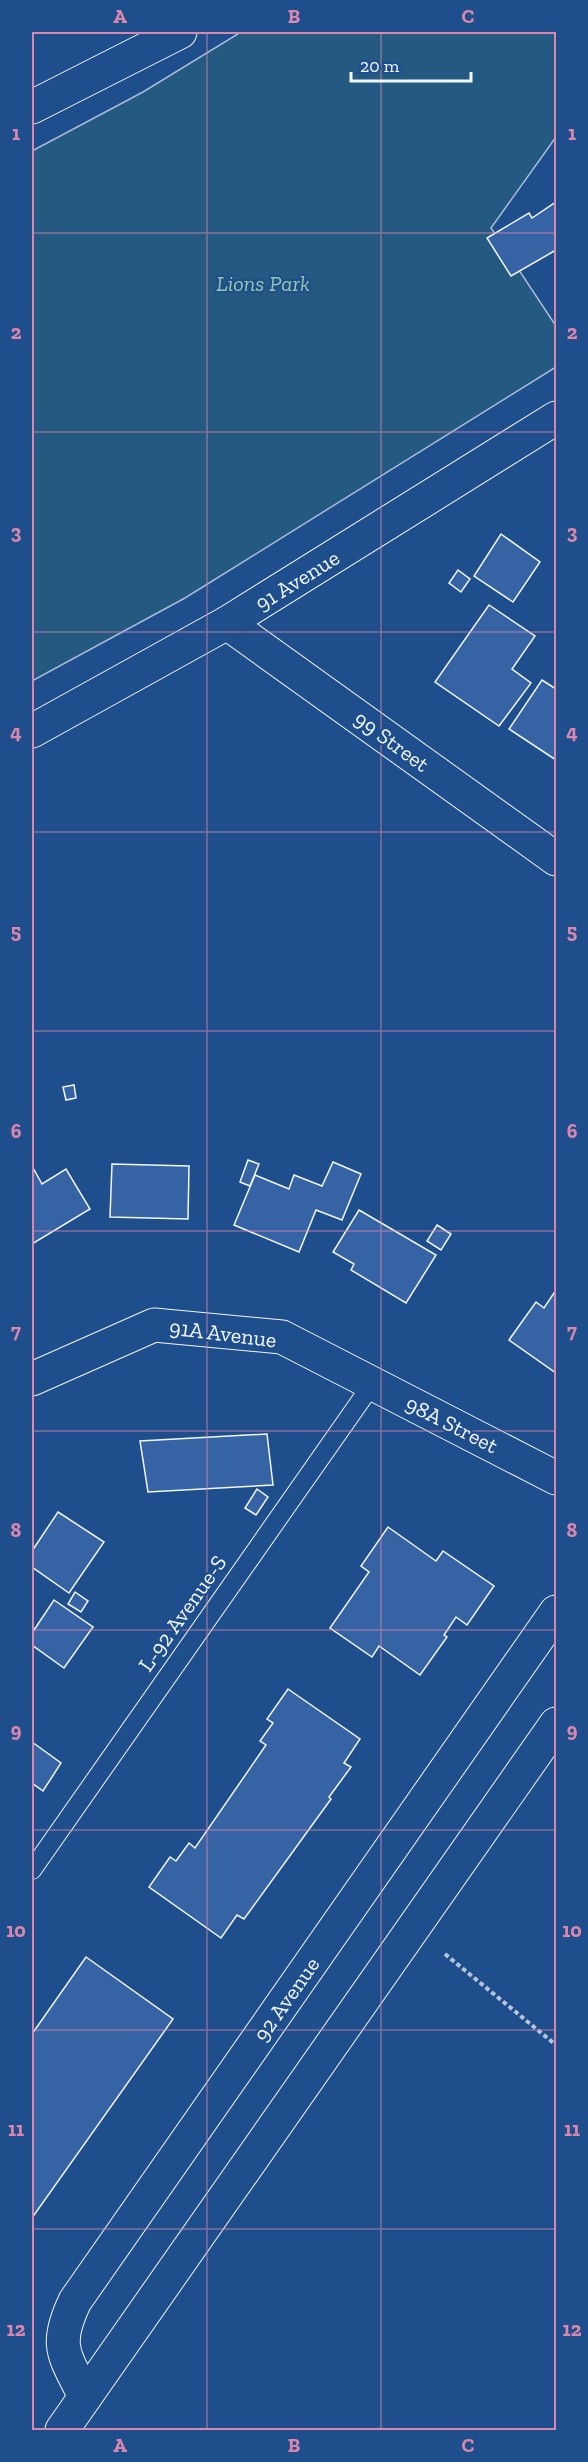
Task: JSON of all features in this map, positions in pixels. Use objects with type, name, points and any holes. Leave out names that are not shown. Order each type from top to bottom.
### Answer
[{"type":"street","points":[[32,107],[180,32]]},
{"type":"street","name":"91 Avenue","points":[[32,731],[227,623],[556,418]]},
{"type":"street","name":"99 Street","points":[[227,623],[556,859]]},
{"type":"street","name":"91A Avenue","points":[[32,1379],[154,1325],[282,1337],[360,1376]]},
{"type":"street","name":"98A Street","points":[[360,1376],[556,1478]]},
{"type":"street","name":"92 Avenue","points":[[85,2397],[63,2351],[64,2324],[75,2301],[556,1612]]},
{"type":"street","points":[[62,2430],[556,1724]]},
{"type":"lane","name":"L-92 Avenue-S","points":[[32,1870],[360,1376]]},
{"type":"path","points":[[445,1954],[556,2045]]},
{"type":"green space","name":"Lions Park","points":[[241,32],[556,32],[556,137],[491,228],[556,326],[556,367],[185,598],[32,681],[32,151],[143,92]]},
{"type":"building","points":[[556,202],[556,250],[511,276],[487,238],[529,213],[532,218]]},
{"type":"building","points":[[501,534],[540,562],[513,602],[474,576]]},
{"type":"building","points":[[458,570],[470,579],[461,592],[449,583]]},
{"type":"building","points":[[489,605],[535,636],[512,669],[531,683],[499,726],[435,682]]},
{"type":"building","points":[[542,680],[556,689],[556,760],[509,729]]},
{"type":"building","points":[[74,1085],[76,1098],[66,1100],[63,1087]]},
{"type":"building","points":[[248,1160],[259,1164],[250,1186],[240,1182]]},
{"type":"building","points":[[333,1162],[361,1174],[342,1220],[316,1210],[299,1252],[234,1225],[255,1175],[289,1189],[294,1175],[322,1186]]},
{"type":"building","points":[[112,1164],[189,1166],[188,1219],[110,1217]]},
{"type":"building","points":[[32,1166],[42,1184],[66,1169],[90,1209],[32,1244]]},
{"type":"building","points":[[359,1210],[436,1255],[406,1303],[351,1270],[354,1264],[333,1252]]},
{"type":"building","points":[[437,1225],[451,1234],[441,1250],[427,1241]]},
{"type":"building","points":[[556,1290],[556,1373],[509,1340],[536,1302],[544,1308]]},
{"type":"building","points":[[267,1434],[273,1485],[148,1492],[140,1441]]},
{"type":"building","points":[[257,1489],[268,1497],[256,1515],[245,1508]]},
{"type":"building","points":[[58,1512],[104,1542],[69,1593],[32,1567],[32,1551]]},
{"type":"building","points":[[388,1527],[436,1561],[443,1551],[494,1586],[467,1625],[456,1617],[444,1635],[447,1637],[420,1675],[379,1646],[372,1657],[330,1628],[369,1572],[361,1566]]},
{"type":"building","points":[[75,1592],[88,1601],[81,1612],[68,1604]]},
{"type":"building","points":[[54,1600],[93,1627],[64,1668],[32,1645],[32,1633]]},
{"type":"building","points":[[288,1689],[360,1739],[344,1763],[351,1767],[329,1797],[331,1799],[244,1919],[237,1915],[221,1938],[149,1887],[170,1857],[176,1861],[189,1843],[195,1848],[266,1745],[260,1741],[273,1723],[267,1719]]},
{"type":"building","points":[[32,1742],[61,1763],[43,1791],[32,1783]]},
{"type":"building","points":[[86,1957],[173,2019],[32,2218],[32,2034]]}]
